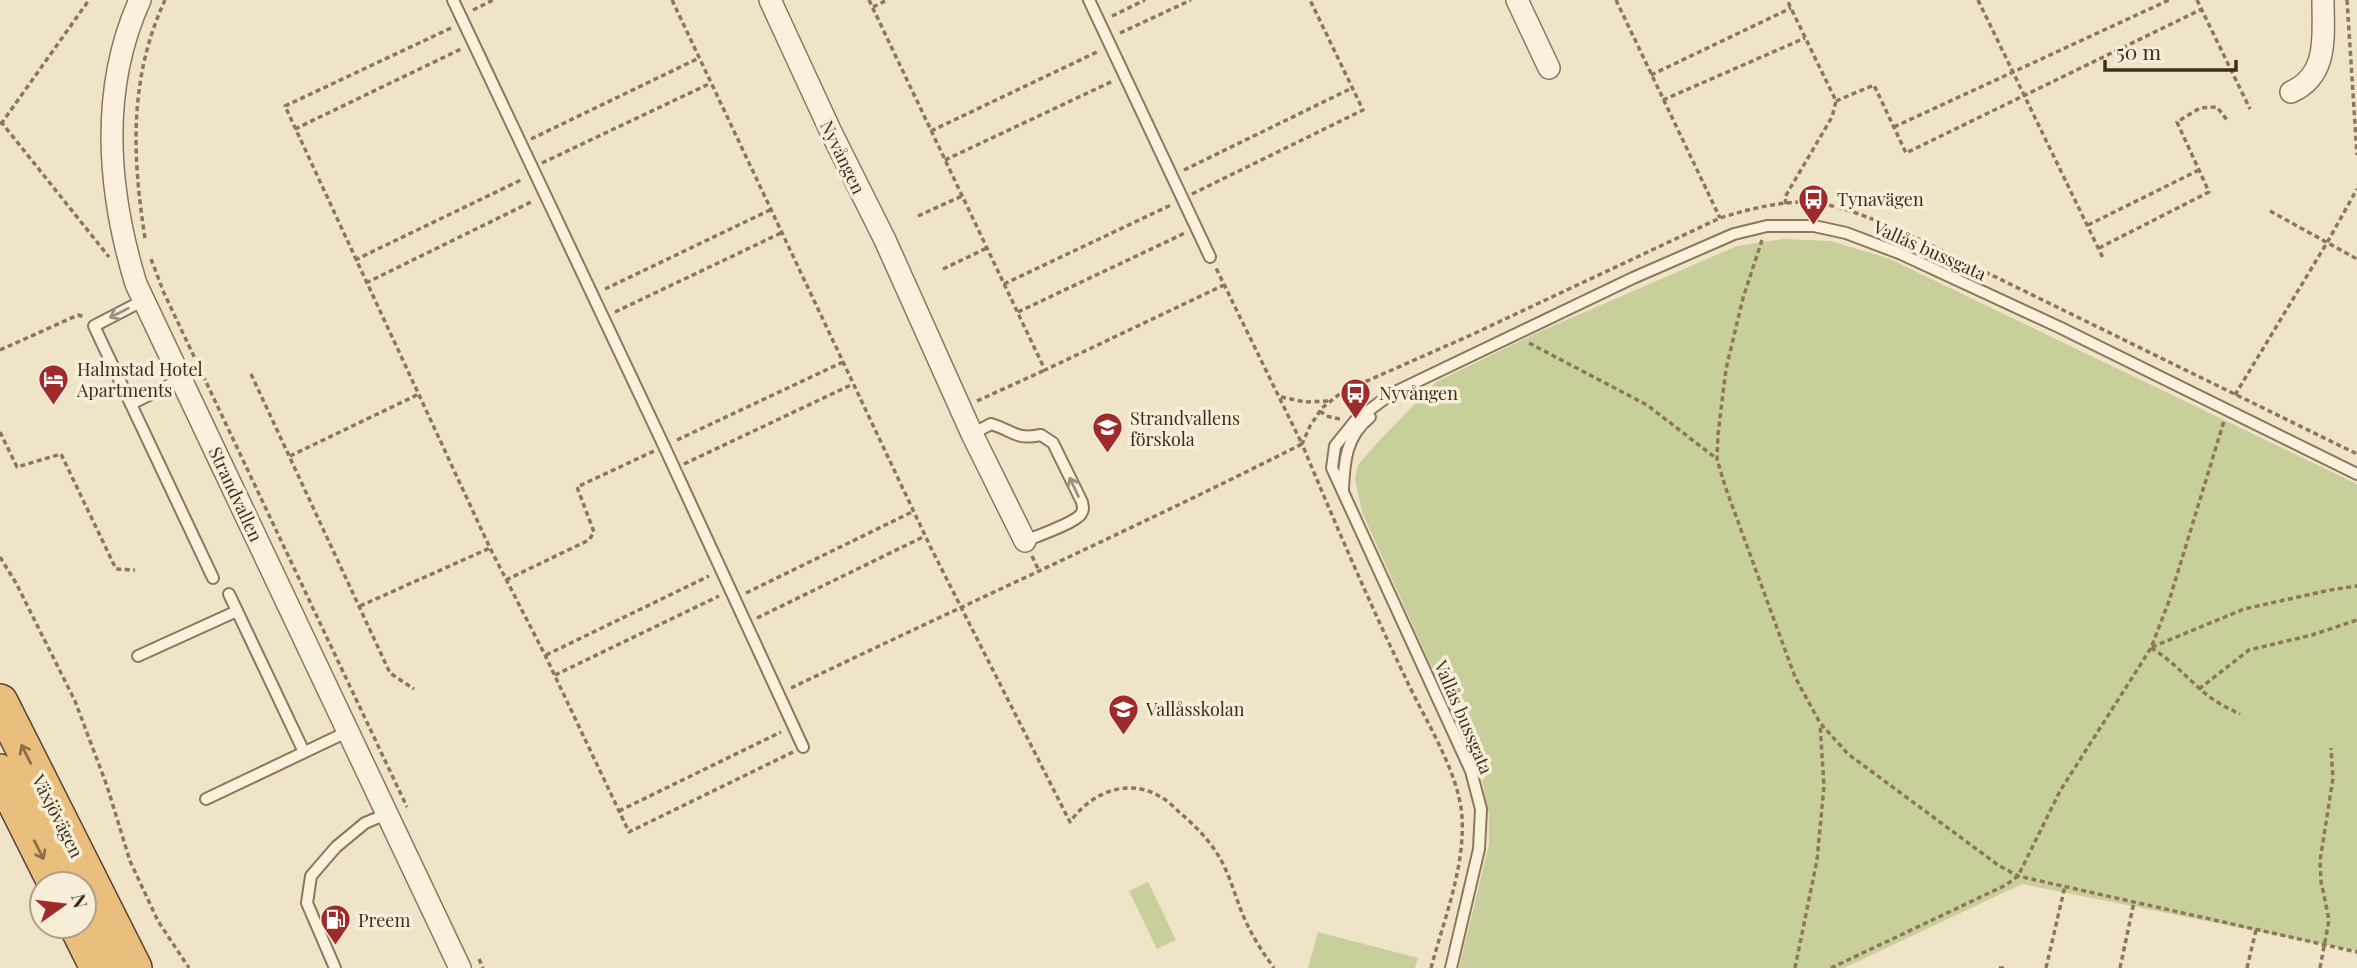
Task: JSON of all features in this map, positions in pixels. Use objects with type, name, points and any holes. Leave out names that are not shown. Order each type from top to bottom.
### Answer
[{"type":"highway","name":"Växjövägen","points":[[0,702],[134,968]]},
{"type":"highway","name":"Växjövägen","points":[[0,772],[49,870]]},
{"type":"highway","points":[[84,940],[98,968]]},
{"type":"street","name":"Strandvallen","points":[[140,0],[130,22],[117,80],[112,160],[123,239],[136,284],[349,731],[398,811],[469,962]]},
{"type":"street","name":"Nyvången","points":[[770,0],[1024,541]]},
{"type":"street","points":[[1517,0],[1549,68]]},
{"type":"street","points":[[2291,92],[2309,82],[2319,63],[2323,0]]},
{"type":"lane","points":[[453,0],[803,747]]},
{"type":"lane","points":[[1089,0],[1210,257]]},
{"type":"lane","name":"Vallås bussgata","points":[[1451,968],[1479,849],[1481,809],[1471,771],[1343,493],[1343,465],[1348,444],[1366,421],[1399,395],[1438,370],[1722,239],[1767,226],[1814,226],[1846,233],[1899,253],[2061,328],[2357,474]]},
{"type":"lane","points":[[144,300],[94,326],[213,578]]},
{"type":"lane","points":[[131,404],[181,379]]},
{"type":"lane","points":[[972,434],[990,424],[1002,427],[1019,437],[1041,435],[1053,443],[1082,502],[1080,516],[1024,541]]},
{"type":"lane","points":[[229,594],[303,752]]},
{"type":"lane","points":[[138,656],[237,611]]},
{"type":"lane","points":[[206,799],[349,731]]},
{"type":"lane","points":[[335,968],[307,903],[311,876],[336,847],[365,823],[398,811]]},
{"type":"path","points":[[89,0],[1,124],[110,258]]},
{"type":"path","points":[[147,248],[136,172],[136,124],[146,53],[165,0]]},
{"type":"path","points":[[494,0],[285,106],[490,548],[555,675],[629,832],[803,747]]},
{"type":"path","points":[[672,0],[925,536],[1070,822],[1079,809],[1124,786],[1159,796],[1189,820],[1208,840],[1223,862],[1245,921],[1257,945],[1274,968]]},
{"type":"path","points":[[869,0],[1045,370]]},
{"type":"path","points":[[872,7],[887,0]]},
{"type":"path","points":[[1099,22],[1144,0]]},
{"type":"path","points":[[931,131],[1191,0]]},
{"type":"path","points":[[1004,284],[1363,110],[1310,0]]},
{"type":"path","points":[[1616,0],[1720,218]]},
{"type":"path","points":[[1786,204],[1785,197],[1832,117],[1836,102],[1787,0]]},
{"type":"path","points":[[1978,0],[2104,260]]},
{"type":"path","points":[[1894,127],[2169,0]]},
{"type":"path","points":[[2197,0],[2250,109]]},
{"type":"path","points":[[2347,0],[2357,155]]},
{"type":"path","points":[[1651,75],[1791,8]]},
{"type":"path","points":[[1836,102],[1874,85],[1906,153],[2202,9]]},
{"type":"path","points":[[1662,100],[1805,38]]},
{"type":"path","points":[[295,129],[472,43]]},
{"type":"path","points":[[520,145],[699,58]]},
{"type":"path","points":[[945,160],[1125,76]]},
{"type":"path","points":[[355,260],[711,83]]},
{"type":"path","points":[[1172,176],[1352,88]]},
{"type":"path","points":[[2098,248],[2209,192],[2177,122],[2200,108],[2217,107],[2227,120]]},
{"type":"path","points":[[2087,226],[2199,170]]},
{"type":"path","points":[[1831,968],[2018,876],[2060,791],[2151,648],[2177,576],[2227,412],[2357,189]]},
{"type":"path","points":[[366,283],[544,196]]},
{"type":"path","points":[[918,216],[962,196]]},
{"type":"path","points":[[779,693],[1076,554],[1302,444],[1320,411],[1342,392],[1720,218],[1771,205],[1801,202],[1830,206],[1876,220],[2357,454]]},
{"type":"path","points":[[1771,205],[1771,214],[1743,298],[1726,369],[1717,459],[1795,677],[1820,723],[1848,754],[1998,865],[2018,876],[2357,952]]},
{"type":"path","points":[[593,295],[770,210]]},
{"type":"path","points":[[2270,211],[2357,259]]},
{"type":"path","points":[[1017,312],[1197,228]]},
{"type":"path","points":[[603,318],[781,233]]},
{"type":"path","points":[[943,269],[987,248]]},
{"type":"path","points":[[149,255],[398,811]]},
{"type":"path","points":[[1210,257],[1302,444],[1457,789],[1462,819],[1460,859],[1431,968]]},
{"type":"path","points":[[961,408],[1224,285]]},
{"type":"path","points":[[0,350],[78,315],[85,317],[94,326]]},
{"type":"path","points":[[1496,323],[1513,335],[1647,405],[1717,459]]},
{"type":"path","points":[[506,580],[593,536],[593,526],[577,487],[843,362]]},
{"type":"path","points":[[251,373],[390,673],[414,689]]},
{"type":"path","points":[[674,469],[853,384]]},
{"type":"path","points":[[290,456],[419,394]]},
{"type":"path","points":[[1280,397],[1305,402],[1331,401]]},
{"type":"path","points":[[1320,411],[1331,418],[1351,416]]},
{"type":"path","points":[[0,432],[17,467],[61,454],[116,569],[135,570]]},
{"type":"path","points":[[555,675],[914,511]]},
{"type":"path","points":[[746,624],[925,536]]},
{"type":"path","points":[[359,606],[490,548]]},
{"type":"path","points":[[0,557],[16,583],[75,701],[107,786],[130,861],[158,921],[189,968]]},
{"type":"path","points":[[545,655],[721,571]]},
{"type":"path","points":[[2151,648],[2244,609],[2357,586]]},
{"type":"path","points":[[2199,689],[2249,650],[2312,635],[2357,620]]},
{"type":"path","points":[[2151,648],[2164,655],[2199,689],[2221,705],[2240,714]]},
{"type":"path","points":[[1795,968],[1817,860],[1824,786],[1820,723]]},
{"type":"path","points":[[619,811],[794,726]]},
{"type":"path","points":[[2320,968],[2329,920],[2320,861],[2333,778],[2331,748]]},
{"type":"path","points":[[2046,968],[2065,886]]},
{"type":"path","points":[[2120,968],[2134,902]]},
{"type":"path","points":[[2247,968],[2256,930]]},
{"type":"path","points":[[469,962],[483,968]]},
{"type":"path","points":[[1999,968],[2006,968]]},
{"type":"green space","points":[[1784,239],[1831,241],[1890,259],[2357,484],[2357,951],[2022,884],[1844,968],[1459,968],[1489,844],[1489,815],[1482,780],[1362,512],[1355,479],[1358,465],[1436,382],[1541,331],[1737,246]]},
{"type":"green space","points":[[1148,882],[1176,940],[1157,949],[1129,891]]},
{"type":"green space","points":[[1318,932],[1418,958],[1415,968],[1308,968]]},
{"type":"place","name":"Tynavägen","points":[[1814,226]]},
{"type":"place","name":"Halmstad Hotel Apartments","points":[[54,406]]},
{"type":"place","name":"Nyvången","points":[[1356,420]]},
{"type":"place","name":"Strandvallens förskola","points":[[1107,455]]},
{"type":"place","name":"Vallåsskolan","points":[[1123,736]]},
{"type":"place","name":"Preem","points":[[335,947]]}]
